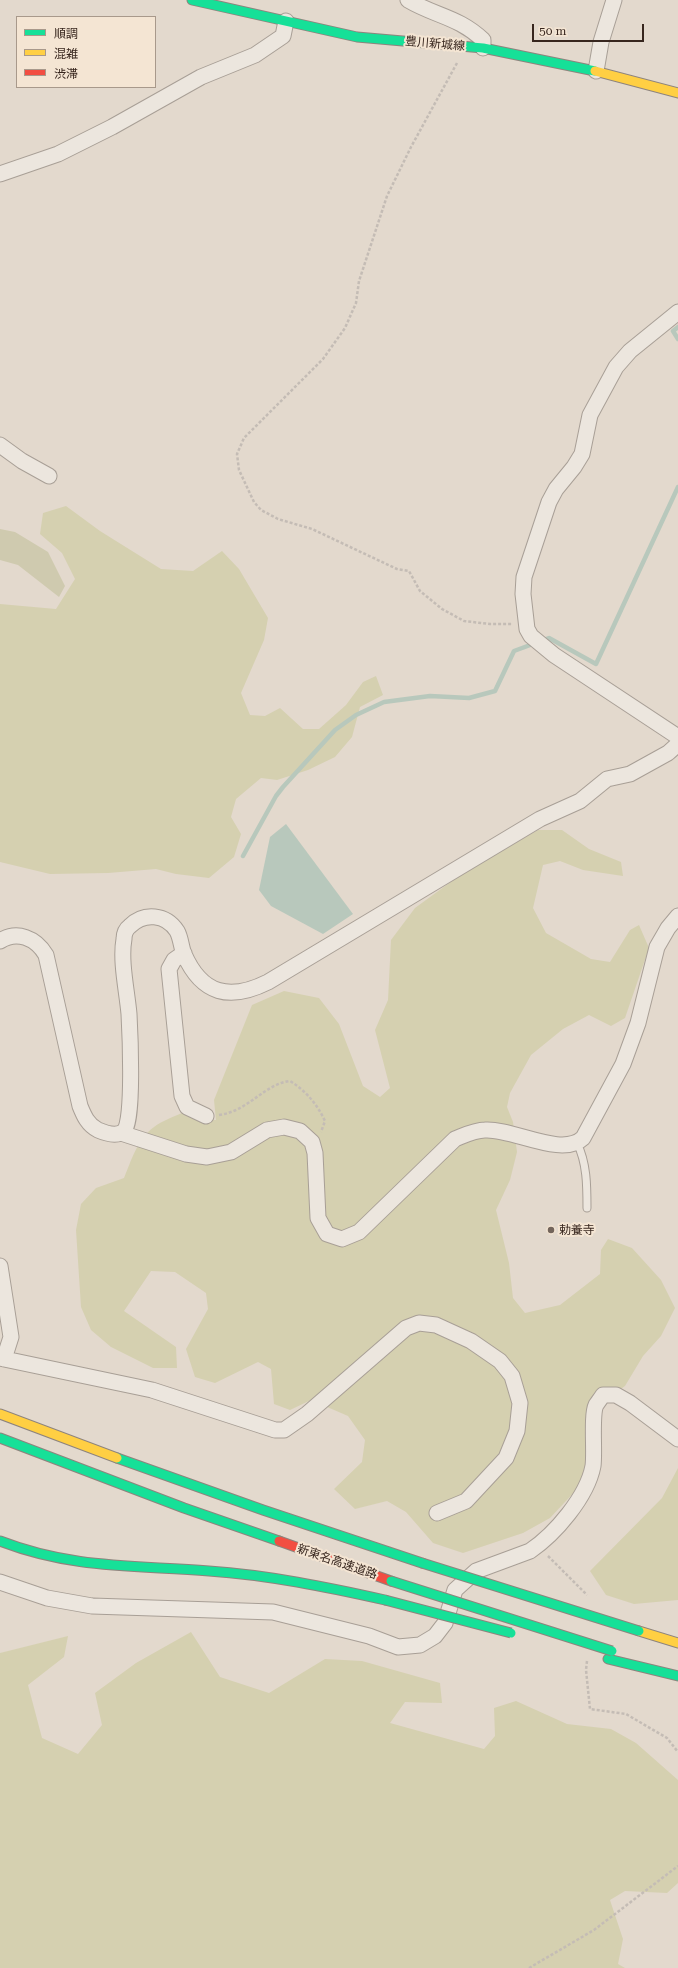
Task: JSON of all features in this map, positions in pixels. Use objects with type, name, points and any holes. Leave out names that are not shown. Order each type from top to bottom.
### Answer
[{"type":"main road","name":"豊川新城線","points":[[192,0],[357,37],[483,48],[596,71],[678,93]]},
{"type":"main road","name":"新東名高速道路","points":[[0,1414],[216,1495],[422,1563],[678,1643]]},
{"type":"main road","name":"新東名高速道路","points":[[0,1438],[184,1508],[390,1580],[610,1655],[678,1671]]},
{"type":"main road","points":[[0,1541],[28,1552],[73,1562],[240,1574],[325,1587],[385,1600],[524,1637]]},
{"type":"main road","points":[[593,1655],[610,1655],[678,1676]]},
{"type":"street","points":[[408,0],[423,9],[458,21],[473,30],[483,40],[483,48]]},
{"type":"street","points":[[596,71],[601,42],[614,0]]},
{"type":"street","points":[[0,174],[58,154],[112,127],[201,77],[255,55],[283,36],[286,21]]},
{"type":"street","points":[[678,312],[630,351],[616,367],[590,415],[582,454],[574,467],[556,489],[549,502],[524,577],[523,594],[529,632],[544,647],[678,737]]},
{"type":"street","points":[[0,445],[22,461],[49,476]]},
{"type":"street","points":[[120,1133],[125,1130],[128,1124],[130,1103],[129,1016],[123,947],[126,930],[131,925],[146,917],[154,916],[163,918],[171,924],[177,932],[184,953],[200,979],[212,988],[231,993],[241,993],[255,989],[540,819],[580,801],[607,779],[630,774],[668,753],[678,744]]},
{"type":"street","points":[[0,941],[10,936],[17,935],[34,940],[42,948],[46,955],[82,1110],[87,1121],[94,1127],[104,1132],[120,1133],[186,1154],[207,1157],[231,1152],[267,1130],[284,1127],[300,1131],[312,1142],[315,1153],[318,1218],[327,1234],[342,1239],[359,1232],[456,1139],[468,1133],[485,1130],[506,1132],[544,1142],[567,1145],[577,1144],[588,1130],[623,1064],[638,1023],[657,947],[668,928],[678,916]]},
{"type":"street","points":[[184,953],[174,960],[169,968],[182,1096],[186,1107],[206,1116]]},
{"type":"street","points":[[0,1266],[11,1337],[2,1359],[152,1390],[275,1430],[284,1430],[307,1414],[406,1328],[419,1323],[436,1325],[471,1341],[500,1361],[512,1376],[520,1403],[518,1431],[506,1458],[466,1501],[437,1513]]},
{"type":"street","points":[[0,1582],[47,1598],[92,1606],[273,1612],[369,1636],[398,1648],[420,1645],[435,1636],[445,1623],[455,1590],[476,1571],[530,1551],[537,1546],[558,1525],[587,1487],[593,1466],[595,1406],[603,1395],[616,1396],[630,1403],[678,1438]]},
{"type":"lane","points":[[577,1144],[582,1153],[587,1182],[587,1208]]},
{"type":"path","points":[[462,46],[459,58],[448,82],[410,148],[387,196],[359,281],[356,303],[345,328],[323,359],[244,438],[237,454],[239,470],[254,502],[261,510],[278,519],[312,529],[397,569],[409,571],[420,591],[442,609],[464,621],[490,624],[510,623],[529,632]]},
{"type":"path","points":[[206,1116],[229,1113],[240,1109],[279,1082],[290,1081],[302,1088],[318,1107],[325,1121],[321,1132],[312,1142]]},
{"type":"path","points":[[529,1968],[594,1930],[678,1866]]},
{"type":"shaded area","points":[[66,506],[100,531],[161,569],[193,571],[222,551],[239,569],[268,618],[264,640],[241,693],[250,715],[265,716],[280,708],[303,729],[319,729],[346,705],[363,682],[376,676],[383,695],[360,707],[352,737],[335,757],[308,770],[277,780],[261,778],[236,799],[231,817],[241,834],[234,857],[209,878],[176,874],[156,869],[108,873],[50,874],[0,862],[0,604],[56,609],[75,579],[62,553],[40,534],[43,513]]},
{"type":"shaded area","points":[[0,529],[15,532],[48,552],[65,586],[59,597],[18,565],[0,560]]},
{"type":"shaded area","points":[[286,824],[353,914],[323,934],[271,906],[259,890],[270,837]]},
{"type":"shaded area","points":[[538,830],[562,830],[589,849],[621,862],[623,876],[583,870],[560,861],[543,865],[533,908],[546,933],[591,959],[610,962],[630,930],[639,925],[649,948],[625,1018],[611,1026],[589,1015],[563,1029],[531,1055],[510,1093],[507,1107],[513,1122],[517,1152],[510,1180],[496,1210],[509,1263],[513,1298],[525,1313],[560,1305],[600,1274],[601,1250],[608,1239],[632,1248],[661,1280],[675,1308],[661,1336],[643,1356],[625,1386],[604,1401],[589,1460],[580,1486],[550,1518],[523,1533],[463,1553],[433,1543],[406,1512],[387,1501],[355,1509],[334,1489],[362,1462],[365,1440],[348,1416],[311,1400],[290,1410],[274,1404],[271,1369],[258,1362],[215,1383],[195,1377],[186,1349],[208,1309],[206,1293],[175,1272],[151,1271],[124,1311],[176,1347],[177,1368],[153,1368],[111,1347],[91,1330],[81,1307],[76,1230],[81,1204],[96,1188],[124,1178],[139,1143],[154,1127],[182,1113],[202,1120],[216,1120],[214,1100],[252,1005],[284,991],[319,998],[339,1024],[363,1086],[380,1097],[390,1088],[375,1030],[388,1000],[391,940],[415,908],[463,873]]},
{"type":"shaded area","points":[[678,1468],[678,1600],[634,1604],[606,1595],[590,1571],[662,1498]]},
{"type":"shaded area","points":[[191,1632],[220,1677],[269,1693],[325,1659],[362,1661],[440,1683],[442,1703],[405,1702],[390,1723],[484,1749],[495,1736],[494,1708],[516,1701],[567,1724],[611,1729],[636,1743],[678,1780],[678,1883],[667,1893],[625,1891],[610,1900],[623,1939],[618,1964],[625,1968],[0,1968],[0,1653],[68,1636],[64,1657],[28,1685],[42,1738],[78,1754],[102,1725],[95,1693],[136,1663]]},
{"type":"waterway","points":[[678,327],[673,331],[678,339]]},
{"type":"waterway","points":[[243,856],[276,796],[283,787],[335,730],[356,715],[384,702],[430,696],[469,698],[495,691],[514,651],[549,638],[596,664],[678,487]]},
{"type":"traffic: fast","points":[[192,0],[357,37],[483,48],[595,71]]},
{"type":"traffic: fast","points":[[0,1438],[184,1508],[279,1541]]},
{"type":"traffic: fast","points":[[117,1458],[263,1510],[422,1563]]},
{"type":"traffic: fast","points":[[0,1541],[52,1557],[78,1561],[253,1575],[319,1586],[385,1600]]},
{"type":"traffic: fast","points":[[422,1563],[639,1631]]},
{"type":"traffic: fast","points":[[391,1581],[612,1651]]},
{"type":"traffic: fast","points":[[385,1600],[511,1633]]},
{"type":"traffic: fast","points":[[608,1659],[678,1676]]},
{"type":"traffic: slow","points":[[595,71],[678,93]]},
{"type":"traffic: slow","points":[[0,1414],[117,1458]]},
{"type":"traffic: slow","points":[[639,1631],[678,1643]]},
{"type":"traffic: jam","points":[[279,1541],[391,1581]]},
{"type":"place","name":"勅養寺","points":[[551,1230]]}]
